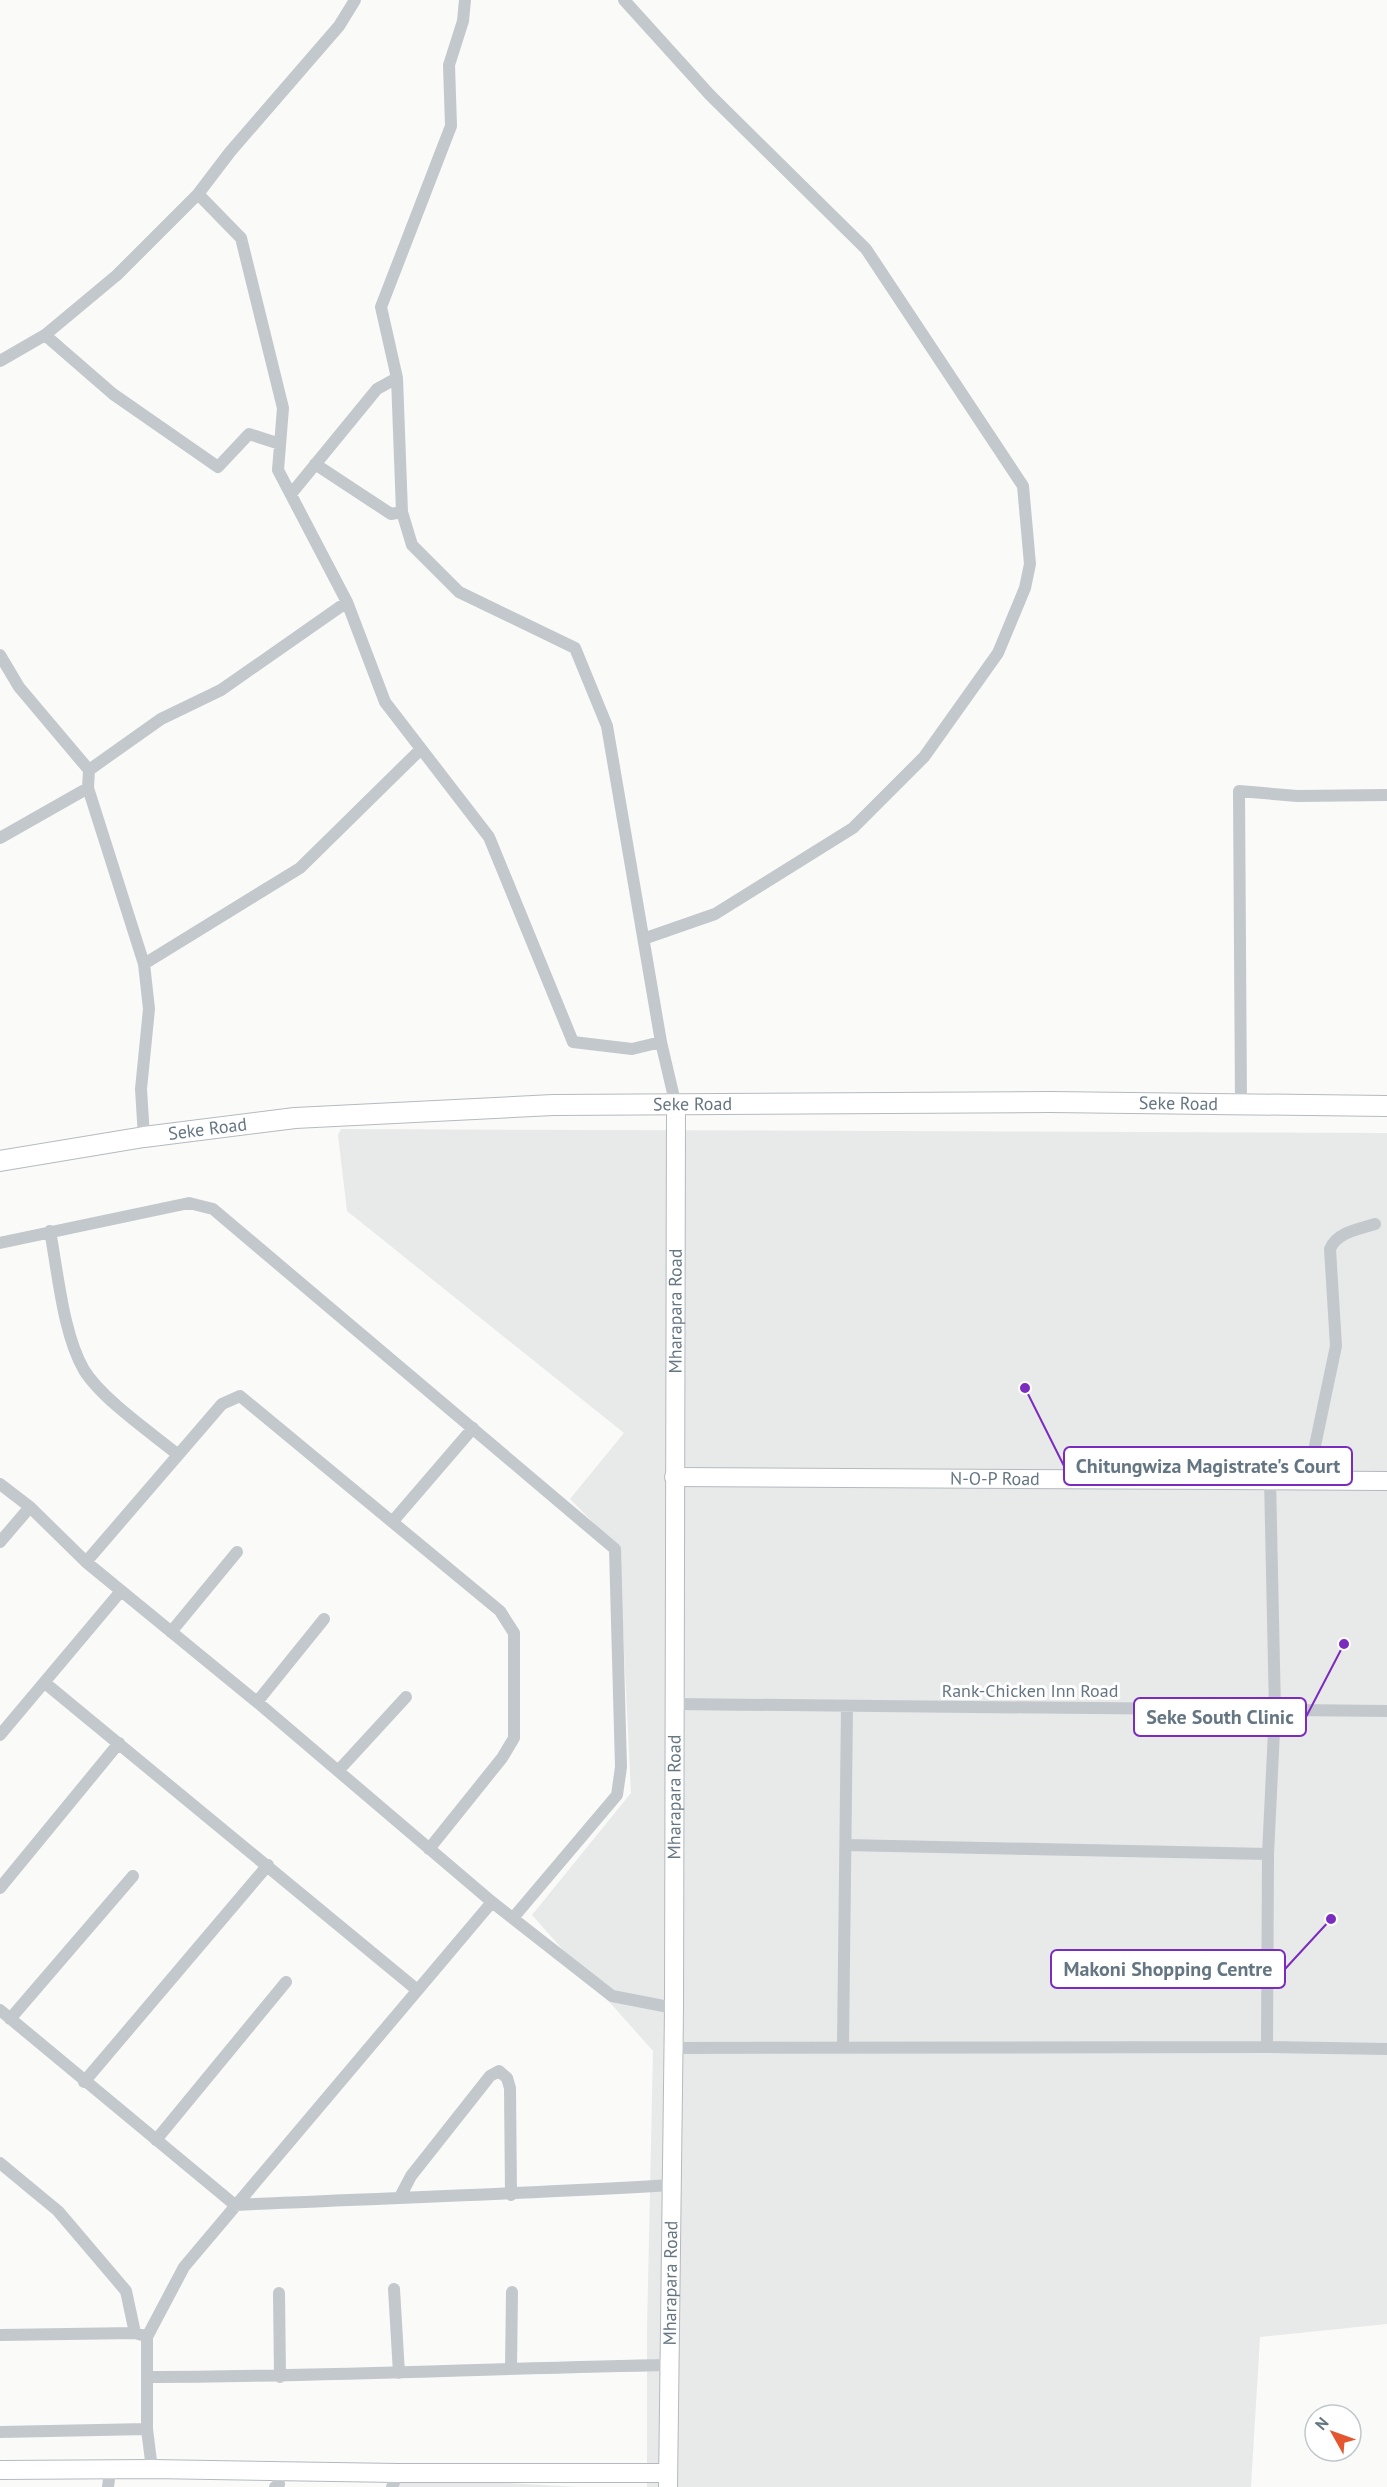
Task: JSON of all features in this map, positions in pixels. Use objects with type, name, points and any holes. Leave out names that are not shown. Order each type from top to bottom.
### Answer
[{"type":"main road","name":"Seke Road","points":[[0,1161],[144,1137],[319,1117],[554,1105],[676,1106],[883,1102],[1387,1106]]},
{"type":"street","points":[[0,361],[45,335],[117,275],[198,194],[230,152],[339,26],[355,0]]},
{"type":"street","points":[[465,0],[463,21],[449,65],[451,126],[381,307],[397,378],[402,512],[412,545],[459,592],[575,648],[607,726],[646,938],[661,1042],[676,1106]]},
{"type":"street","points":[[624,0],[710,95],[866,249],[1023,486],[1030,564],[1025,588],[999,653],[924,757],[853,828],[715,914],[646,938]]},
{"type":"street","points":[[198,194],[241,238],[283,408],[278,470],[347,602],[386,702],[489,837],[573,1042],[632,1048],[661,1042]]},
{"type":"street","points":[[45,335],[113,394],[218,467],[249,434],[280,444]]},
{"type":"street","points":[[291,494],[377,389],[397,378]]},
{"type":"street","points":[[315,464],[391,514],[402,512]]},
{"type":"street","points":[[89,770],[161,718],[221,690],[347,602]]},
{"type":"street","points":[[0,655],[19,687],[89,770],[88,788],[144,964],[149,1009],[141,1089],[144,1137]]},
{"type":"street","points":[[144,964],[300,868],[422,749]]},
{"type":"street","points":[[0,838],[88,788]]},
{"type":"street","points":[[1241,1104],[1239,791],[1297,796],[1387,795]]},
{"type":"street","name":"Mharapara Road","points":[[668,2480],[674,2048],[676,1106]]},
{"type":"street","points":[[0,1243],[189,1203],[213,1209],[615,1549],[621,1767],[617,1795],[513,1918]]},
{"type":"street","points":[[1308,1479],[1336,1346],[1330,1249],[1333,1241],[1344,1234],[1376,1224]]},
{"type":"street","points":[[50,1231],[70,1331],[84,1369],[106,1394],[177,1454]]},
{"type":"street","points":[[86,1562],[222,1404],[240,1396],[393,1521],[500,1611],[514,1633],[514,1738],[502,1758],[429,1849]]},
{"type":"street","points":[[393,1521],[473,1428]]},
{"type":"street","name":"N-O-P Road","points":[[674,1477],[1387,1481]]},
{"type":"street","points":[[1267,2047],[1268,1854],[1275,1711],[1270,1479]]},
{"type":"street","points":[[0,1484],[30,1507],[86,1562],[256,1702],[492,1902],[612,1996],[674,2008]]},
{"type":"street","points":[[0,1542],[30,1507]]},
{"type":"street","points":[[171,1632],[237,1552]]},
{"type":"street","points":[[0,1735],[121,1591]]},
{"type":"street","points":[[256,1702],[324,1619]]},
{"type":"street","points":[[45,1683],[416,1989]]},
{"type":"street","points":[[338,1771],[406,1697]]},
{"type":"street","name":"Rank-Chicken Inn Road","points":[[674,1704],[1387,1711]]},
{"type":"street","points":[[843,2046],[847,1707]]},
{"type":"street","points":[[0,1888],[119,1743]]},
{"type":"street","points":[[846,1845],[1268,1854]]},
{"type":"street","points":[[84,2082],[268,1866]]},
{"type":"street","points":[[10,2019],[133,1876]]},
{"type":"street","points":[[141,2335],[184,2267],[416,1989],[492,1902]]},
{"type":"street","points":[[156,2140],[286,1982]]},
{"type":"street","points":[[0,2010],[235,2205],[400,2197],[511,2195],[671,2185]]},
{"type":"street","points":[[674,2048],[843,2046],[1387,2049]]},
{"type":"street","points":[[400,2197],[411,2176],[490,2076],[499,2071],[507,2078],[510,2088],[511,2195]]},
{"type":"street","points":[[0,2163],[58,2211],[126,2291],[141,2335],[147,2377],[147,2429],[152,2469]]},
{"type":"street","points":[[394,2289],[399,2373]]},
{"type":"street","points":[[511,2368],[512,2292]]},
{"type":"street","points":[[279,2293],[280,2377]]},
{"type":"street","points":[[0,2335],[141,2335]]},
{"type":"street","points":[[147,2377],[280,2377],[511,2368],[670,2365]]},
{"type":"street","points":[[0,2432],[147,2429]]},
{"type":"street","points":[[0,2470],[109,2479],[152,2469],[276,2478],[668,2480]]},
{"type":"shaded area","points":[[341,1129],[1387,1133],[1387,2324],[1260,2337],[1251,2487],[647,2487],[647,2330],[653,2051],[532,1915],[631,1793],[619,1549],[570,1499],[624,1433],[347,1211],[338,1135]]},
{"type":"shaded area","points":[[404,2477],[578,2487],[391,2487]]},
{"type":"place","name":"Chitungwiza Magistrate's Court","points":[[1025,1388]]},
{"type":"place","name":"Seke South Clinic","points":[[1344,1644]]},
{"type":"place","name":"Makoni Shopping Centre","points":[[1331,1919]]}]
